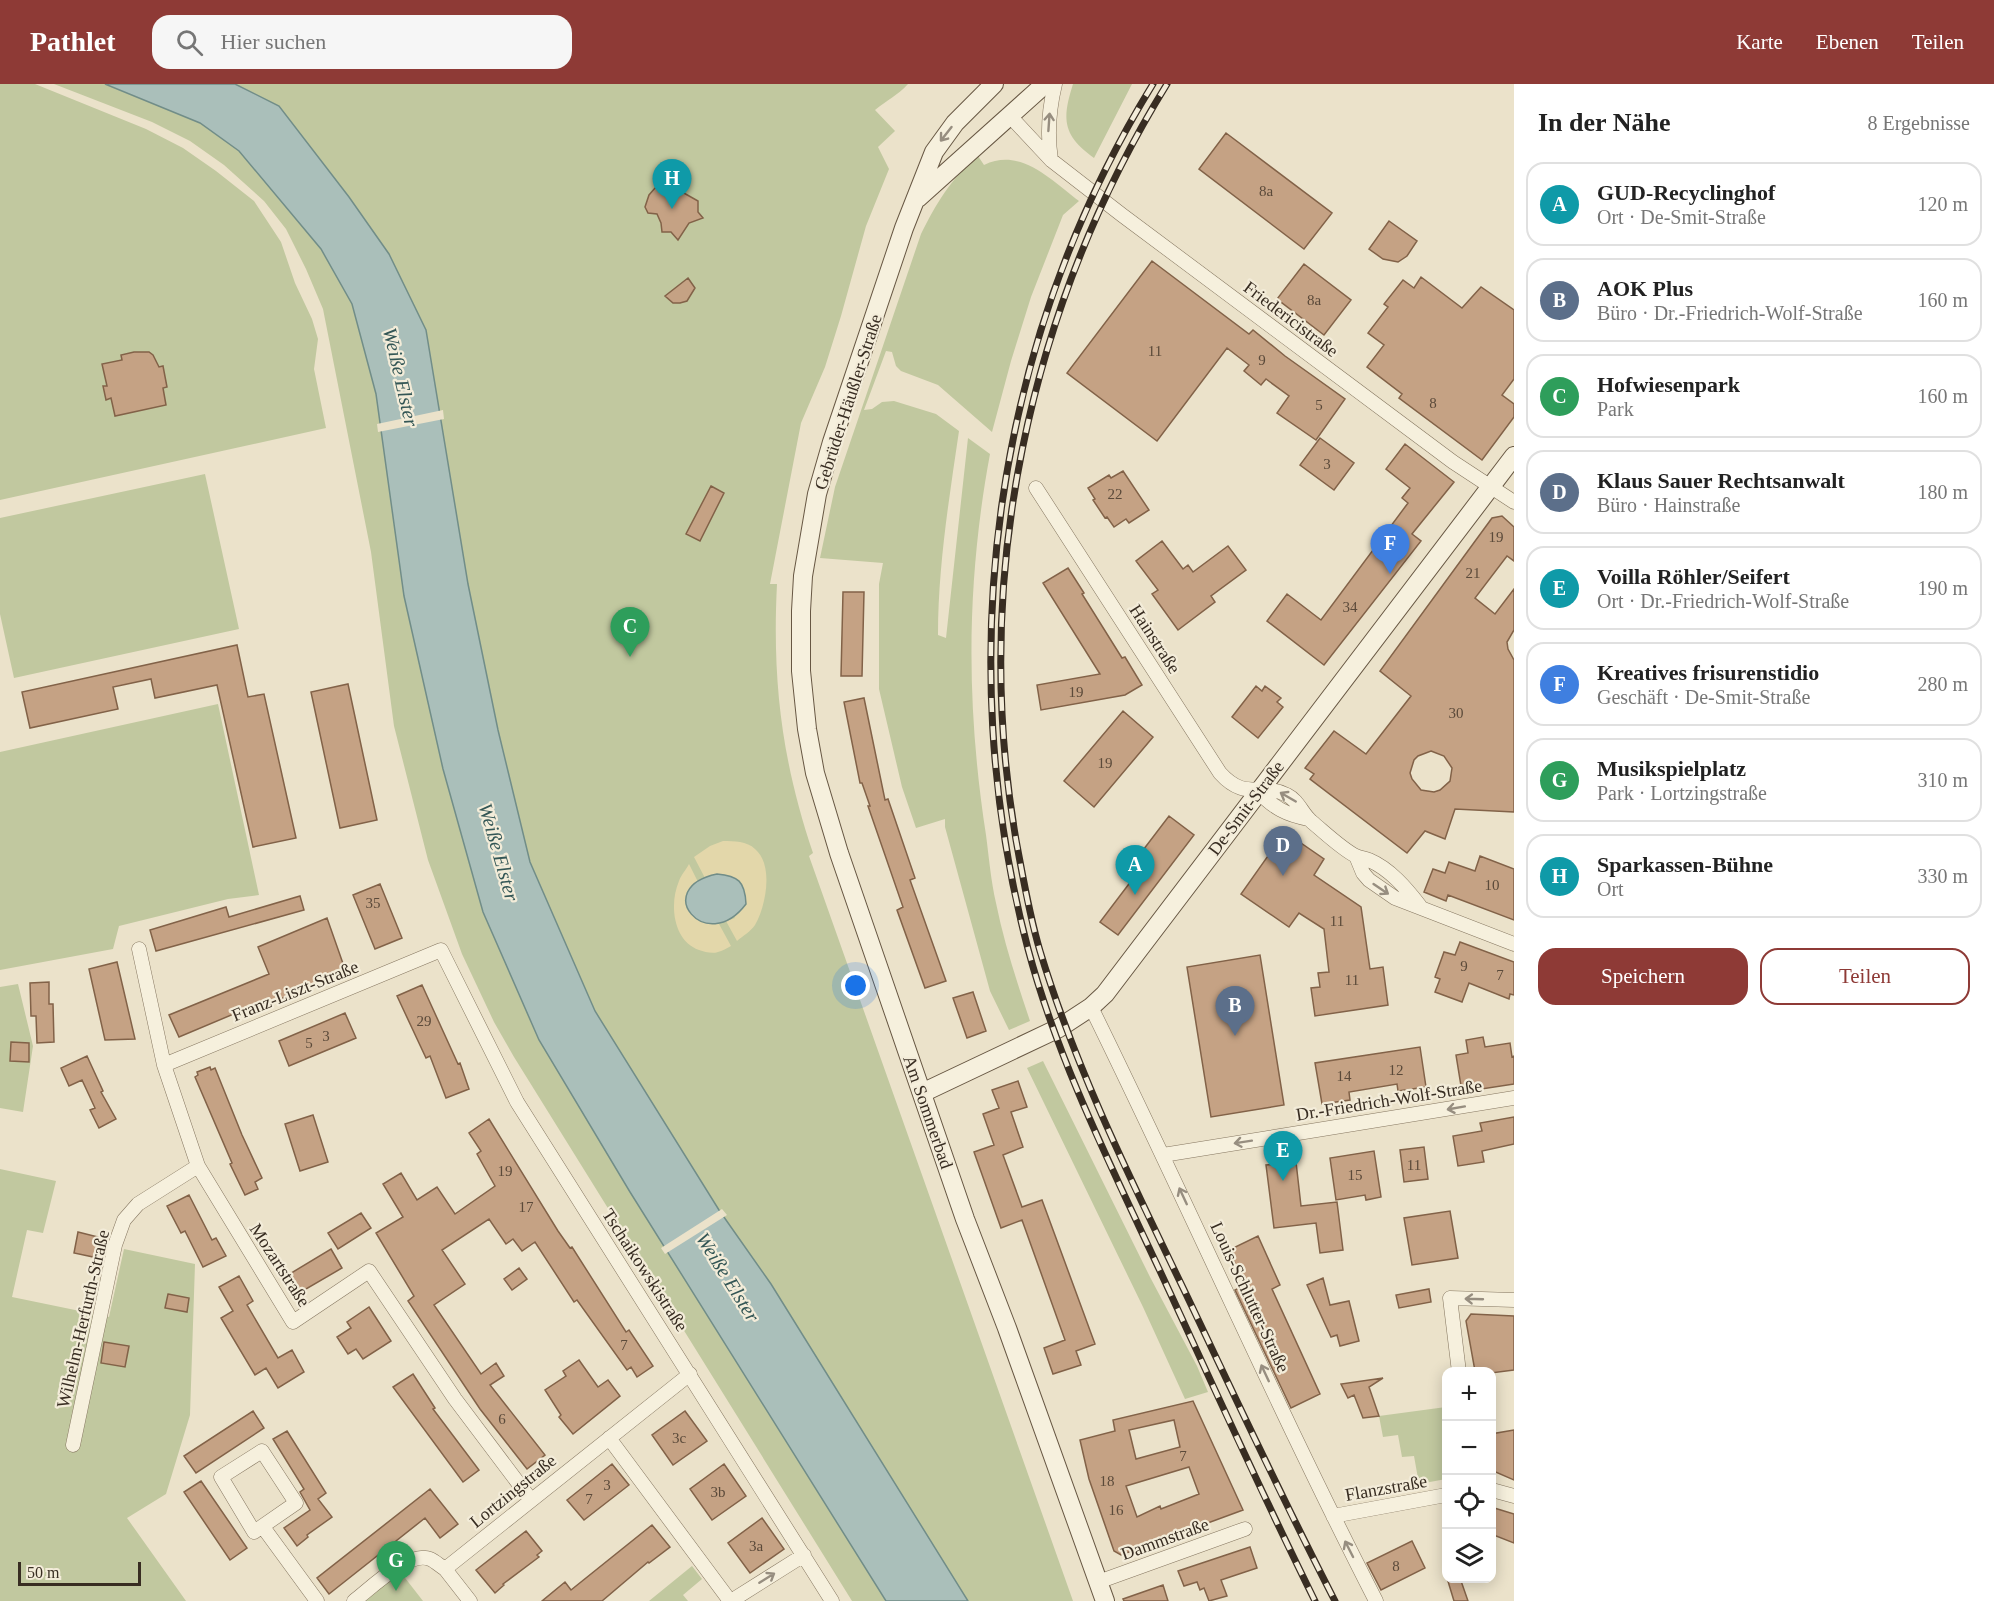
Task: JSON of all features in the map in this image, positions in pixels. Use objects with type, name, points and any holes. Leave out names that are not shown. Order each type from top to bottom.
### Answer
[{"type":"main road","name":"Gebrüder-Häußler-Straße","points":[[916,199],[1045,84]]},
{"type":"main road","name":"Gebrüder-Häußler-Straße","points":[[801,611],[806,554],[817,494],[904,228],[930,162],[942,139],[990,88]]},
{"type":"main road","points":[[990,88],[1009,115]]},
{"type":"main road","name":"De-Smit-Straße","points":[[922,1093],[1048,1033],[1091,1007],[1134,957],[1514,456]]},
{"type":"main road","name":"Am Sommerbad","points":[[801,611],[801,671],[807,729],[816,773],[839,853],[965,1219],[1007,1328],[1105,1601]]},
{"type":"street","points":[[1051,160],[1048,139],[1055,84]]},
{"type":"street","name":"Friedericistraße","points":[[1009,115],[1051,160],[1122,215],[1444,456],[1514,502]]},
{"type":"street","name":"Hainstraße","points":[[1036,488],[1228,783],[1237,788],[1258,791],[1266,801],[1284,813],[1309,819],[1356,856],[1363,873],[1369,880],[1395,898],[1514,944]]},
{"type":"street","name":"Mozartstraße","points":[[139,949],[164,1065],[198,1166],[293,1322],[369,1271],[455,1399],[531,1500]]},
{"type":"street","name":"Franz-Liszt-Straße","points":[[164,1065],[441,950]]},
{"type":"street","name":"Tschaikowskistraße","points":[[441,950],[517,1102],[832,1601]]},
{"type":"street","name":"Louis-Schlutter-Straße","points":[[1091,1007],[1164,1155],[1332,1516],[1376,1601]]},
{"type":"street","name":"Dr.-Friedrich-Wolf-Straße","points":[[1164,1155],[1514,1098]]},
{"type":"street","name":"Wilhelm-Herfurth-Straße","points":[[73,1445],[115,1245],[124,1220],[138,1204],[198,1166]]},
{"type":"street","points":[[1459,1367],[1450,1298],[1514,1300]]},
{"type":"street","name":"Lortzingstraße","points":[[445,1569],[690,1374]]},
{"type":"street","points":[[609,1438],[730,1601],[804,1555]]},
{"type":"street","points":[[262,1451],[296,1503],[262,1527],[254,1532],[221,1477],[262,1451]]},
{"type":"street","points":[[1496,1491],[1514,1496]]},
{"type":"street","name":"Flanzstraße","points":[[1332,1516],[1442,1496]]},
{"type":"street","points":[[262,1527],[317,1601]]},
{"type":"street","name":"Dammstraße","points":[[1098,1582],[1245,1529]]},
{"type":"street","points":[[354,1601],[414,1557],[428,1558],[445,1569],[470,1601]]},
{"type":"green space","points":[[0,84],[35,84],[146,129],[183,148],[254,201],[281,242],[295,283],[312,319],[318,339],[314,369],[326,428],[0,500]]},
{"type":"green space","points":[[54,84],[105,84],[200,123],[239,151],[321,249],[352,304],[376,394],[404,596],[443,769],[483,912],[539,1040],[630,1192],[886,1601],[852,1601],[514,1057],[494,1022],[462,954],[428,860],[394,726],[371,552],[323,309],[286,229],[264,201],[224,165],[190,141],[152,122]]},
{"type":"green space","points":[[235,84],[908,84],[875,110],[895,131],[878,147],[889,169],[866,226],[825,367],[801,423],[770,584],[777,584],[778,688],[794,786],[813,853],[809,856],[1073,1601],[968,1601],[771,1284],[719,1210],[595,1011],[530,862],[498,730],[468,584],[426,330],[389,254],[349,197],[279,106]]},
{"type":"green space","points":[[1073,84],[1132,84],[1094,158],[1076,142],[1067,126],[1067,107]]},
{"type":"green space","points":[[978,156],[984,165],[1011,160],[1035,168],[1079,201],[1063,215],[1031,297],[992,432],[938,385],[901,371],[896,366],[892,352],[886,351],[864,410],[872,409],[882,402],[894,401],[936,414],[959,431],[940,584],[938,635],[946,638],[968,438],[990,454],[976,550],[972,692],[979,787],[993,886],[1007,948],[1030,1021],[1009,1030],[990,991],[945,827],[945,819],[916,828],[902,787],[879,689],[879,584],[883,563],[820,558],[835,487],[921,234],[945,192],[968,164]]},
{"type":"green space","points":[[205,474],[239,629],[14,678],[0,614],[0,518]]},
{"type":"green space","points":[[218,704],[259,895],[228,899],[119,926],[113,949],[0,970],[0,752]]},
{"type":"green space","points":[[18,984],[33,1046],[23,1112],[0,1108],[0,987]]},
{"type":"green space","points":[[1043,1061],[1208,1392],[1185,1399],[1027,1068]]},
{"type":"green space","points":[[0,1169],[56,1181],[43,1233],[27,1230],[12,1297],[109,1317],[124,1249],[195,1264],[190,1415],[166,1494],[127,1518],[186,1601],[0,1601]]},
{"type":"green space","points":[[1442,1408],[1442,1480],[1419,1484],[1414,1456],[1402,1457],[1398,1435],[1383,1437],[1379,1416]]},
{"type":"green space","points":[[692,1566],[702,1579],[683,1595],[688,1601],[649,1601]]},
{"type":"green space","points":[[402,1574],[423,1601],[363,1601],[396,1575],[396,1580],[402,1581]]},
{"type":"sand","points":[[723,841],[740,842],[752,846],[765,865],[765,897],[759,917],[753,927],[737,941],[726,921],[735,918],[710,876],[705,878],[694,857],[710,846]]},
{"type":"sand","points":[[689,864],[698,882],[686,893],[711,924],[719,924],[731,946],[720,952],[711,953],[699,950],[684,939],[679,930],[674,911],[674,900],[680,879]]},
{"type":"water","name":"Weiße Elster","points":[[105,84],[235,84],[279,106],[349,197],[389,254],[426,330],[468,584],[498,730],[530,862],[595,1011],[719,1210],[771,1284],[968,1601],[886,1601],[630,1192],[539,1040],[483,912],[443,769],[404,596],[376,394],[352,304],[321,249],[239,151],[200,123]]},
{"type":"water","points":[[717,874],[730,876],[739,881],[744,890],[746,904],[731,919],[715,924],[702,921],[691,914],[686,904],[688,892],[697,881]]},
{"type":"pier","points":[[443,410],[444,419],[378,432],[377,424]]},
{"type":"pier","points":[[722,1209],[727,1215],[665,1254],[661,1248]]},
{"type":"building","points":[[1226,133],[1332,213],[1304,249],[1199,169]]},
{"type":"building","points":[[675,180],[682,182],[682,192],[698,201],[698,212],[703,218],[689,223],[678,240],[671,232],[662,232],[657,214],[648,213],[645,207],[649,195],[655,188]]},
{"type":"building","points":[[1389,221],[1417,241],[1407,256],[1398,262],[1383,259],[1369,249]]},
{"type":"building","points":[[1152,261],[1249,334],[1253,330],[1345,399],[1316,440],[1277,413],[1289,396],[1266,379],[1261,385],[1244,371],[1249,365],[1227,348],[1157,441],[1067,373]]},
{"type":"building","points":[[1304,264],[1351,300],[1324,335],[1277,299]]},
{"type":"building","points":[[1421,277],[1462,308],[1481,287],[1514,310],[1514,379],[1502,395],[1514,404],[1514,417],[1482,460],[1399,398],[1402,394],[1367,367],[1384,345],[1368,333],[1388,307],[1384,304],[1403,280],[1414,288]]},
{"type":"building","points":[[688,278],[695,288],[687,301],[673,303],[665,296]]},
{"type":"building","points":[[149,352],[159,367],[163,366],[167,387],[163,388],[166,405],[115,416],[111,398],[106,400],[103,386],[107,386],[102,364],[122,360],[121,355]]},
{"type":"building","points":[[1320,438],[1354,463],[1334,490],[1300,465]]},
{"type":"building","points":[[1405,444],[1454,482],[1412,534],[1421,541],[1324,665],[1267,621],[1287,594],[1321,620],[1408,503],[1402,498],[1410,488],[1386,469]]},
{"type":"building","points":[[1123,471],[1149,510],[1129,523],[1126,519],[1114,527],[1093,500],[1095,499],[1088,488],[1109,475],[1111,478]]},
{"type":"building","points":[[711,486],[724,493],[700,541],[686,534]]},
{"type":"building","points":[[1502,516],[1514,527],[1514,561],[1507,556],[1475,598],[1495,614],[1514,589],[1514,630],[1507,642],[1514,660],[1514,812],[1455,809],[1445,839],[1425,831],[1407,853],[1310,779],[1314,774],[1305,768],[1334,731],[1366,754],[1411,696],[1380,671],[1492,518]],"holes":[[[1431,751],[1444,756],[1452,768],[1450,781],[1434,792],[1421,790],[1410,773],[1414,760]]]},
{"type":"building","points":[[1162,541],[1183,569],[1188,565],[1193,572],[1228,546],[1246,570],[1211,596],[1215,602],[1178,630],[1152,594],[1158,590],[1136,561]]},
{"type":"building","points":[[1068,568],[1122,658],[1125,657],[1142,685],[1125,695],[1041,710],[1037,685],[1100,674],[1043,583]]},
{"type":"building","points":[[843,592],[864,592],[862,676],[841,676]]},
{"type":"building","points":[[237,645],[248,697],[264,694],[296,838],[253,847],[217,685],[155,698],[151,679],[113,687],[118,709],[30,728],[22,692]]},
{"type":"building","points":[[348,684],[377,820],[340,828],[311,692]]},
{"type":"building","points":[[1256,686],[1262,691],[1265,686],[1281,698],[1277,702],[1283,707],[1258,738],[1232,717]]},
{"type":"building","points":[[864,698],[885,800],[888,799],[915,878],[910,880],[946,981],[925,988],[897,910],[903,907],[868,806],[870,806],[862,783],[860,783],[844,702]]},
{"type":"building","points":[[1123,711],[1153,737],[1094,807],[1064,781]]},
{"type":"building","points":[[1169,816],[1194,835],[1118,935],[1100,922],[1141,868],[1134,862]]},
{"type":"building","points":[[1285,832],[1324,859],[1314,875],[1361,907],[1370,969],[1383,967],[1388,1005],[1315,1016],[1311,988],[1320,987],[1318,973],[1329,972],[1324,929],[1299,913],[1289,927],[1241,894]]},
{"type":"building","points":[[1480,856],[1514,869],[1514,920],[1448,895],[1446,901],[1424,892],[1433,869],[1445,873],[1449,862],[1475,871]]},
{"type":"building","points":[[380,884],[402,938],[375,949],[353,895]]},
{"type":"building","points":[[300,896],[304,910],[156,951],[150,930],[226,907],[229,917]]},
{"type":"building","points":[[327,918],[346,972],[256,1009],[255,1005],[179,1037],[169,1015],[269,974],[258,947]]},
{"type":"building","points":[[1460,942],[1514,962],[1514,995],[1510,994],[1509,999],[1469,983],[1462,1002],[1435,992],[1440,979],[1435,977],[1444,952],[1455,955]]},
{"type":"building","points":[[1260,955],[1284,1105],[1211,1117],[1187,967]]},
{"type":"building","points":[[117,962],[135,1039],[105,1040],[89,969]]},
{"type":"building","points":[[49,982],[49,1004],[53,1004],[54,1042],[37,1043],[36,1016],[31,1016],[30,983]]},
{"type":"building","points":[[422,985],[458,1064],[460,1063],[469,1089],[446,1098],[430,1056],[426,1058],[397,996]]},
{"type":"building","points":[[973,992],[986,1031],[967,1038],[953,998]]},
{"type":"building","points":[[345,1013],[356,1038],[289,1066],[279,1041]]},
{"type":"building","points":[[1483,1037],[1485,1047],[1510,1043],[1512,1057],[1514,1056],[1514,1084],[1462,1092],[1456,1055],[1468,1053],[1466,1040]]},
{"type":"building","points":[[11,1042],[29,1043],[29,1062],[10,1061]]},
{"type":"building","points":[[1420,1047],[1426,1087],[1398,1091],[1397,1084],[1349,1092],[1350,1100],[1322,1104],[1315,1063]]},
{"type":"building","points":[[87,1056],[103,1091],[101,1092],[116,1119],[99,1128],[90,1110],[95,1108],[82,1080],[69,1086],[61,1068]]},
{"type":"building","points":[[210,1067],[211,1070],[215,1068],[262,1178],[255,1182],[258,1189],[245,1195],[195,1077],[198,1075],[197,1072]]},
{"type":"building","points":[[1018,1081],[1027,1107],[1011,1112],[1023,1147],[1003,1155],[1022,1207],[1042,1200],[1095,1344],[1076,1351],[1081,1365],[1053,1374],[1044,1348],[1065,1340],[1022,1220],[1001,1228],[974,1152],[994,1145],[983,1114],[999,1108],[992,1090]]},
{"type":"building","points":[[313,1115],[328,1162],[300,1171],[285,1124]]},
{"type":"building","points":[[1514,1117],[1514,1144],[1482,1151],[1484,1162],[1458,1166],[1453,1136],[1482,1131],[1480,1123]]},
{"type":"building","points":[[489,1119],[558,1231],[570,1248],[572,1247],[626,1332],[629,1330],[653,1366],[637,1377],[631,1367],[627,1370],[577,1300],[574,1302],[535,1242],[522,1251],[513,1239],[506,1244],[489,1219],[442,1250],[465,1284],[434,1305],[481,1374],[496,1363],[504,1376],[490,1385],[545,1455],[527,1469],[480,1409],[408,1301],[414,1296],[376,1233],[403,1217],[383,1184],[401,1173],[417,1200],[437,1187],[455,1214],[495,1186],[477,1154],[481,1151],[469,1133]]},
{"type":"building","points":[[1424,1147],[1428,1179],[1404,1182],[1400,1150]]},
{"type":"building","points":[[1374,1151],[1381,1197],[1366,1200],[1365,1195],[1336,1200],[1330,1158]]},
{"type":"building","points":[[1296,1162],[1301,1206],[1337,1202],[1343,1250],[1320,1253],[1316,1223],[1274,1228],[1266,1165]]},
{"type":"building","points":[[189,1195],[212,1240],[216,1238],[226,1256],[203,1267],[185,1231],[181,1233],[167,1206]]},
{"type":"building","points":[[1450,1211],[1458,1258],[1412,1265],[1404,1218]]},
{"type":"building","points":[[361,1213],[371,1228],[338,1249],[328,1233]]},
{"type":"building","points":[[78,1232],[102,1238],[98,1258],[74,1253]]},
{"type":"building","points":[[1258,1236],[1280,1285],[1272,1289],[1320,1394],[1291,1408],[1235,1290],[1245,1285],[1229,1250]]},
{"type":"building","points":[[331,1249],[342,1268],[294,1296],[283,1278]]},
{"type":"building","points":[[519,1268],[527,1279],[512,1290],[504,1279]]},
{"type":"building","points":[[239,1276],[253,1301],[247,1305],[278,1358],[292,1350],[304,1372],[278,1388],[266,1368],[255,1375],[221,1318],[233,1311],[219,1287]]},
{"type":"building","points":[[1323,1278],[1330,1305],[1349,1301],[1359,1341],[1340,1346],[1337,1335],[1331,1337],[1307,1285]]},
{"type":"building","points":[[1429,1289],[1431,1302],[1399,1308],[1396,1295]]},
{"type":"building","points":[[168,1294],[189,1298],[187,1312],[165,1308]]},
{"type":"building","points":[[369,1307],[391,1341],[363,1359],[356,1349],[348,1354],[337,1337],[351,1328],[347,1322]]},
{"type":"building","points":[[1471,1314],[1514,1316],[1514,1370],[1496,1372],[1496,1367],[1474,1367],[1466,1321]]},
{"type":"building","points":[[104,1342],[129,1346],[125,1367],[101,1363]]},
{"type":"building","points":[[579,1360],[598,1387],[608,1380],[620,1396],[573,1434],[559,1417],[561,1415],[545,1390],[566,1376],[563,1371]]},
{"type":"building","points":[[413,1374],[435,1408],[433,1409],[479,1470],[463,1482],[393,1387]]},
{"type":"building","points":[[1383,1378],[1369,1387],[1379,1416],[1363,1418],[1354,1395],[1348,1398],[1341,1384]]},
{"type":"building","points":[[1193,1401],[1243,1510],[1121,1555],[1114,1551],[1089,1479],[1080,1440],[1115,1431],[1113,1420]],"holes":[[[1174,1420],[1180,1447],[1136,1459],[1129,1430]],[[1189,1467],[1199,1494],[1161,1509],[1160,1506],[1137,1517],[1126,1486]]]},
{"type":"building","points":[[253,1411],[264,1428],[196,1473],[184,1456]]},
{"type":"building","points":[[685,1411],[707,1441],[673,1465],[652,1435]]},
{"type":"building","points":[[1514,1430],[1514,1480],[1496,1472],[1496,1433]]},
{"type":"building","points":[[287,1431],[326,1493],[318,1499],[332,1517],[307,1535],[308,1537],[297,1546],[284,1528],[310,1510],[300,1492],[304,1489],[273,1439]]},
{"type":"building","points":[[612,1464],[629,1485],[584,1520],[567,1500]]},
{"type":"building","points":[[724,1464],[746,1496],[712,1520],[690,1489]]},
{"type":"building","points":[[201,1481],[247,1548],[230,1560],[184,1492]]},
{"type":"building","points":[[430,1489],[458,1524],[440,1538],[425,1518],[329,1594],[317,1578]]},
{"type":"building","points":[[1496,1509],[1514,1514],[1514,1543],[1496,1536]]},
{"type":"building","points":[[762,1518],[784,1549],[750,1573],[728,1543]]},
{"type":"building","points":[[652,1525],[670,1547],[648,1562],[602,1601],[542,1601],[565,1582],[571,1590]]},
{"type":"building","points":[[526,1531],[542,1551],[537,1555],[539,1557],[503,1584],[495,1593],[476,1570]]},
{"type":"building","points":[[1412,1541],[1425,1568],[1381,1590],[1367,1563]]},
{"type":"building","points":[[1250,1547],[1257,1568],[1221,1580],[1227,1596],[1209,1601],[1204,1588],[1200,1590],[1197,1582],[1184,1586],[1178,1571]]},
{"type":"building","points":[[1449,1583],[1462,1583],[1468,1601],[1454,1601]]},
{"type":"building","points":[[1163,1585],[1168,1601],[1124,1601],[1123,1599]]},
{"type":"railway","points":[[1153,84],[1099,183],[1056,287],[1023,394],[1002,504],[992,615],[993,727],[1005,839],[1028,949],[1054,1032],[1105,1153],[1315,1601]]},
{"type":"railway","points":[[1167,84],[1119,170],[1078,260],[1046,353],[1022,448],[1007,545],[1001,643],[1004,742],[1016,840],[1029,909],[1040,951],[1070,1039],[1126,1168],[1335,1601]]},
{"type":"place","name":"Sparkassen-Bühne","points":[[672,209]]},
{"type":"place","name":"Kreatives frisurenstidio","points":[[1390,574]]},
{"type":"place","name":"Hofwiesenpark","points":[[630,657]]},
{"type":"place","name":"Klaus Sauer Rechtsanwalt","points":[[1283,876]]},
{"type":"place","name":"GUD-Recyclinghof","points":[[1135,895]]},
{"type":"place","name":"AOK Plus","points":[[1235,1036]]},
{"type":"place","name":"Voilla Röhler/Seifert","points":[[1283,1181]]},
{"type":"place","name":"Musikspielplatz","points":[[396,1591]]}]
